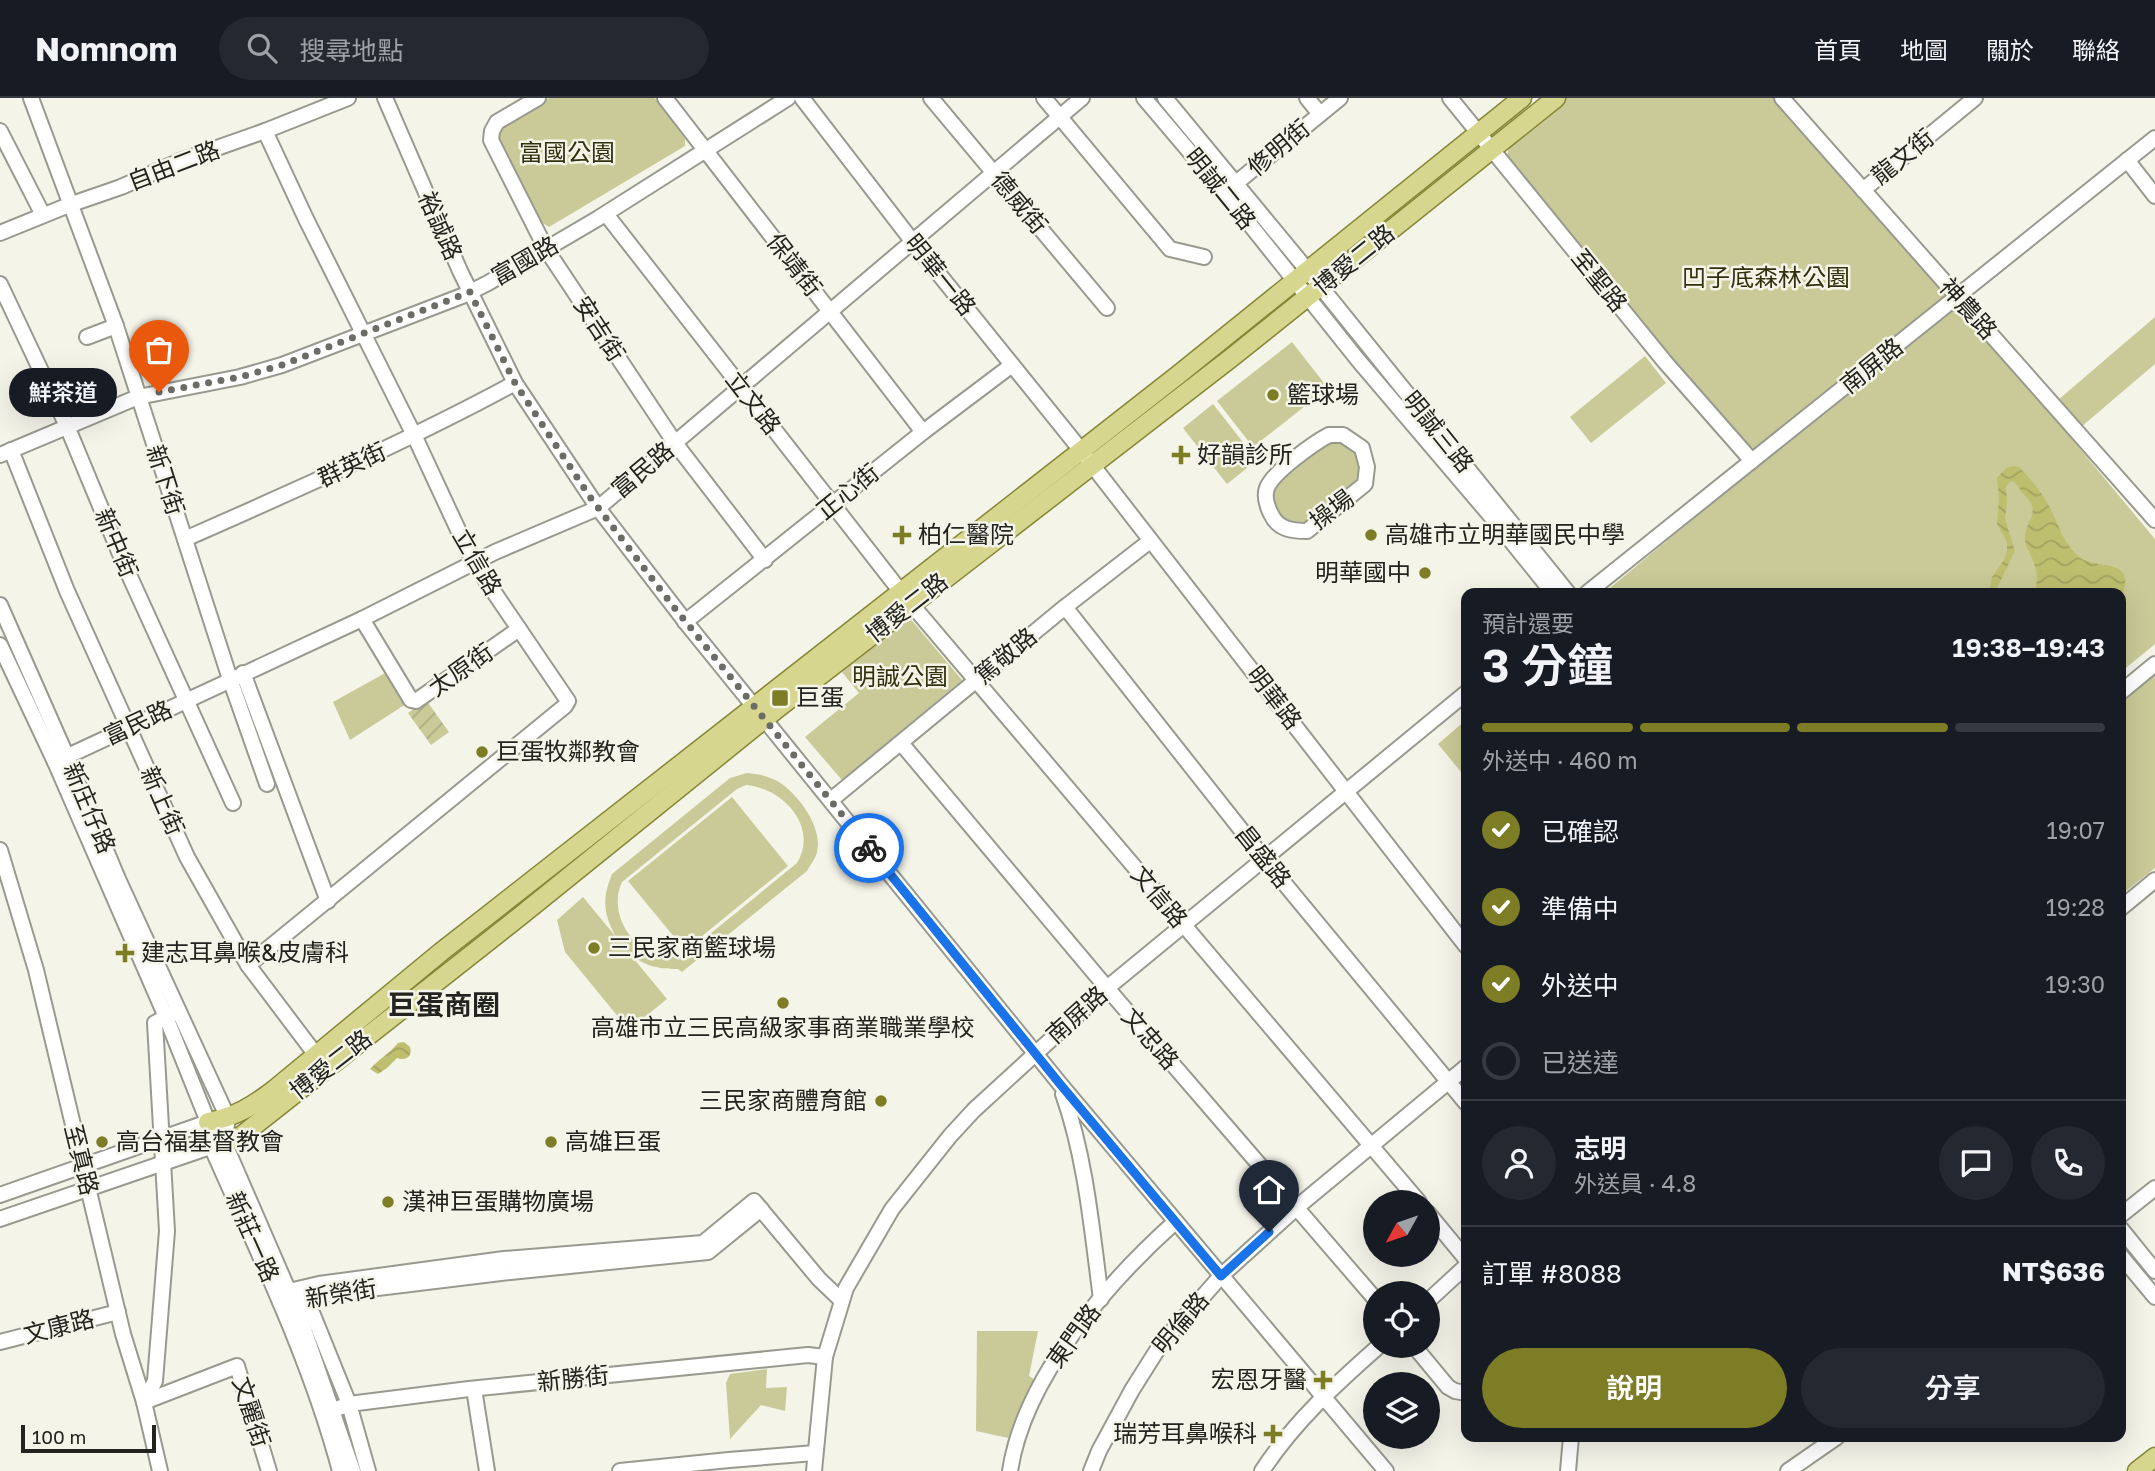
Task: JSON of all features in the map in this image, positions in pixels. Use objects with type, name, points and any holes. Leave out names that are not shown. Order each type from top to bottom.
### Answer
[{"type":"main road","name":"博愛二路","points":[[208,1122],[228,1118],[251,1108],[441,952],[906,598],[1081,451],[1522,98]]},
{"type":"main road","name":"博愛二路","points":[[906,598],[1092,466],[1314,293],[1556,98]]},
{"type":"main road","name":"博愛二路","points":[[218,1144],[241,1136],[529,908],[759,712]]},
{"type":"main road","points":[[2137,1471],[2155,1457]]},
{"type":"street","name":"新下街","points":[[31,98],[116,326],[185,539],[328,901]]},
{"type":"street","name":"自由二路","points":[[0,233],[348,98]]},
{"type":"street","name":"裕誠路","points":[[384,98],[470,292],[515,383],[598,508],[685,622],[1035,1054],[1386,1471]]},
{"type":"street","name":"安吉街","points":[[538,98],[497,121],[491,140],[546,249],[675,443],[765,560]]},
{"type":"street","name":"保靖街","points":[[665,98],[923,432]]},
{"type":"street","name":"富國路","points":[[5,453],[138,397],[240,377],[282,365],[470,292],[606,214],[788,98]]},
{"type":"street","name":"明華一路","points":[[802,98],[913,242],[1081,451]]},
{"type":"street","name":"德威街","points":[[931,98],[1107,308]]},
{"type":"street","points":[[1044,98],[1170,249],[1204,257]]},
{"type":"street","name":"富民路","points":[[61,759],[362,618],[495,552],[598,508],[1082,98]]},
{"type":"street","name":"明誠二路","points":[[1144,98],[1301,276]]},
{"type":"street","name":"明誠二路","points":[[1165,98],[1226,191]]},
{"type":"street","points":[[1307,98],[1320,114]]},
{"type":"street","name":"修明街","points":[[1226,191],[1340,98]]},
{"type":"street","name":"至聖路","points":[[1450,98],[1665,362],[1752,461]]},
{"type":"street","name":"神農路","points":[[1782,98],[2155,520]]},
{"type":"street","name":"龍文街","points":[[1863,190],[1976,98]]},
{"type":"street","points":[[0,131],[43,215]]},
{"type":"street","name":"立信路","points":[[265,131],[475,563],[569,701],[328,901]]},
{"type":"street","name":"南屏路","points":[[1593,588],[2155,138]]},
{"type":"street","points":[[2127,160],[2155,196]]},
{"type":"street","name":"立文路","points":[[606,214],[906,598]]},
{"type":"street","name":"明誠三路","points":[[1301,276],[1549,588]]},
{"type":"street","name":"新中街","points":[[0,284],[67,426],[125,566],[233,803]]},
{"type":"street","name":"明誠三路","points":[[1314,293],[1565,588]]},
{"type":"street","points":[[87,337],[116,326]]},
{"type":"street","name":"正心街","points":[[685,622],[923,432],[1012,365]]},
{"type":"street","name":"群英街","points":[[185,539],[338,472],[515,383]]},
{"type":"street","name":"操場","points":[[1329,435],[1343,436],[1362,448],[1367,467],[1366,484],[1307,531],[1290,531],[1275,522],[1267,506],[1266,490],[1272,480],[1304,452],[1329,435]]},
{"type":"street","name":"明華路","points":[[1081,451],[1461,940]]},
{"type":"street","name":"新上街","points":[[5,453],[187,857],[248,965],[316,1055]]},
{"type":"street","name":"篤敬路","points":[[831,800],[1065,607],[1150,541]]},
{"type":"street","name":"文信路","points":[[906,598],[1409,1190]]},
{"type":"street","name":"新庄仔路","points":[[0,605],[61,759],[172,1014],[228,1118]]},
{"type":"street","name":"昌盛路","points":[[1065,607],[1265,860],[1461,1097]]},
{"type":"street","name":"太原街","points":[[362,618],[411,700],[416,701],[519,629]]},
{"type":"street","name":"新庄仔路","points":[[0,645],[61,759]]},
{"type":"street","points":[[2126,688],[2155,664]]},
{"type":"street","name":"新下街","points":[[237,676],[267,784]]},
{"type":"street","name":"南屏路","points":[[814,1471],[824,1357],[841,1300],[858,1264],[901,1196],[950,1136],[1107,988],[1461,697]]},
{"type":"street","name":"文忠路","points":[[901,743],[1107,988],[1363,1285]]},
{"type":"street","name":"至真路","points":[[0,850],[36,970],[118,1312],[144,1402],[160,1471]]},
{"type":"street","points":[[2126,904],[2155,880]]},
{"type":"street","points":[[248,965],[328,901]]},
{"type":"street","points":[[144,1402],[155,1381],[166,1245],[163,1138],[155,1023],[172,1014]]},
{"type":"street","name":"新庄仔路","points":[[172,1014],[218,1144]]},
{"type":"street","name":"明倫路","points":[[1091,1471],[1132,1390],[1161,1345],[1221,1276],[1296,1208],[1461,1071]]},
{"type":"street","points":[[1060,1084],[1070,1113],[1087,1197],[1101,1298]]},
{"type":"street","points":[[0,1219],[218,1144],[228,1118]]},
{"type":"street","points":[[0,1195],[208,1122]]},
{"type":"street","name":"新莊一路","points":[[218,1144],[288,1298],[353,1471]]},
{"type":"street","points":[[2126,1211],[2155,1188]]},
{"type":"street","name":"新榮街","points":[[288,1298],[319,1284],[703,1243],[757,1205],[819,1279],[841,1300]]},
{"type":"street","name":"東門路","points":[[1010,1471],[1016,1445],[1035,1394],[1062,1350],[1116,1279],[1150,1243],[1175,1222]]},
{"type":"street","points":[[1440,1228],[1461,1253]]},
{"type":"street","points":[[2126,1235],[2155,1271]]},
{"type":"street","points":[[2126,1262],[2155,1297]]},
{"type":"street","points":[[1440,1290],[1461,1271]]},
{"type":"street","name":"新莊一路","points":[[288,1298],[309,1306],[349,1404],[368,1471]]},
{"type":"street","name":"文康路","points":[[0,1342],[118,1312]]},
{"type":"street","name":"新勝街","points":[[329,1412],[349,1404],[474,1389],[808,1355],[824,1357]]},
{"type":"street","points":[[1262,1471],[1279,1445],[1324,1397],[1366,1358]]},
{"type":"street","points":[[1424,1358],[1448,1387],[1461,1392]]},
{"type":"street","name":"文麗街","points":[[144,1402],[237,1366],[269,1471]]},
{"type":"street","points":[[474,1389],[487,1471]]},
{"type":"street","name":"新莊一路","points":[[329,1412],[340,1471]]},
{"type":"street","points":[[1568,1471],[1571,1442]]},
{"type":"street","points":[[1788,1471],[1830,1442]]},
{"type":"street","points":[[620,1471],[679,1468],[816,1453]]},
{"type":"green space","name":"富國公園","points":[[549,98],[655,98],[685,139],[685,146],[549,227],[541,222],[497,134],[500,127]]},
{"type":"green space","name":"凹子底森林公園","points":[[1566,98],[1775,98],[1950,295],[1752,460],[1506,160],[1510,143]]},
{"type":"green space","points":[[1956,300],[2155,539],[2155,644],[2126,668],[2126,588],[1610,588]]},
{"type":"green space","points":[[2155,317],[2155,364],[2081,427],[2058,400]]},
{"type":"green space","name":"籃球場","points":[[1292,342],[1328,388],[1253,447],[1217,401]]},
{"type":"green space","points":[[1645,356],[1666,383],[1591,443],[1570,417]]},
{"type":"green space","points":[[1213,404],[1257,460],[1227,484],[1183,428]]},
{"type":"green space","points":[[1332,441],[1352,447],[1360,463],[1361,477],[1315,519],[1298,528],[1277,518],[1271,496],[1278,481],[1315,450]]},
{"type":"green space","name":"明誠公園","points":[[908,616],[962,680],[842,780],[805,737],[859,693],[842,672]]},
{"type":"green space","points":[[2155,669],[2155,868],[2126,891],[2126,693]]},
{"type":"green space","points":[[387,672],[406,704],[350,740],[333,702]]},
{"type":"green space","points":[[426,700],[449,732],[431,745],[408,713]]},
{"type":"green space","points":[[1461,724],[1461,772],[1438,744]]},
{"type":"green space","points":[[747,773],[756,774],[779,782],[794,794],[813,822],[818,842],[816,854],[807,871],[682,972],[678,969],[652,966],[629,953],[667,999],[629,1030],[565,952],[557,920],[583,897],[616,937],[608,921],[605,906],[612,874],[730,778]],"holes":[[[746,785],[773,793],[784,802],[800,823],[804,836],[803,849],[797,863],[683,956],[662,957],[645,950],[629,934],[619,914],[622,882],[737,789]]]},
{"type":"green space","points":[[732,797],[788,866],[685,950],[628,881]]},
{"type":"green space","points":[[977,1331],[1038,1331],[1029,1376],[1038,1382],[1013,1439],[976,1431]]},
{"type":"green space","points":[[767,1369],[766,1388],[787,1387],[785,1411],[761,1405],[730,1439],[726,1383],[730,1374]]},
{"type":"water","points":[[2019,467],[2033,482],[2072,550],[2085,561],[2120,570],[2124,576],[2124,588],[2036,588],[2036,569],[2025,540],[2033,512],[2030,502],[2011,481],[2006,486],[2005,519],[2015,551],[1997,588],[1989,588],[1992,577],[2007,551],[2007,542],[1997,524],[1997,478],[2006,468]]},
{"type":"water","points":[[404,1042],[410,1047],[408,1057],[397,1058],[378,1074],[370,1069],[398,1043]]},
{"type":"way so far","points":[[159,392],[240,377],[282,365],[470,292],[515,383],[611,527],[869,848]]},
{"type":"place","name":"鮮茶道","points":[[159,392]]},
{"type":"place","name":"籃球場","points":[[1273,395]]},
{"type":"place","name":"好韻診所","points":[[1181,455]]},
{"type":"place","name":"柏仁醫院","points":[[902,535]]},
{"type":"place","name":"高雄市立明華國民中學","points":[[1371,535]]},
{"type":"place","name":"明華國中","points":[[1425,573]]},
{"type":"place","name":"巨蛋","points":[[780,698]]},
{"type":"place","name":"巨蛋牧鄰教會","points":[[482,752]]},
{"type":"place","name":"三民家商籃球場","points":[[594,948]]},
{"type":"place","name":"建志耳鼻喉&皮膚科","points":[[125,953]]},
{"type":"place","name":"高雄市立三民高級家事商業職業學校","points":[[783,1003]]},
{"type":"place","name":"三民家商體育館","points":[[881,1101]]},
{"type":"place","name":"高台福基督教會","points":[[102,1142]]},
{"type":"place","name":"高雄巨蛋","points":[[551,1142]]},
{"type":"place","name":"漢神巨蛋購物廣場","points":[[388,1202]]},
{"type":"place","name":"宏恩牙醫","points":[[1323,1380]]},
{"type":"place","name":"瑞芳耳鼻喉科","points":[[1273,1434]]},
{"type":"district","name":"巨蛋商圈","points":[[444,1005]]},
{"type":"route","points":[[869,848],[1060,1084],[1221,1276],[1269,1232]]}]
